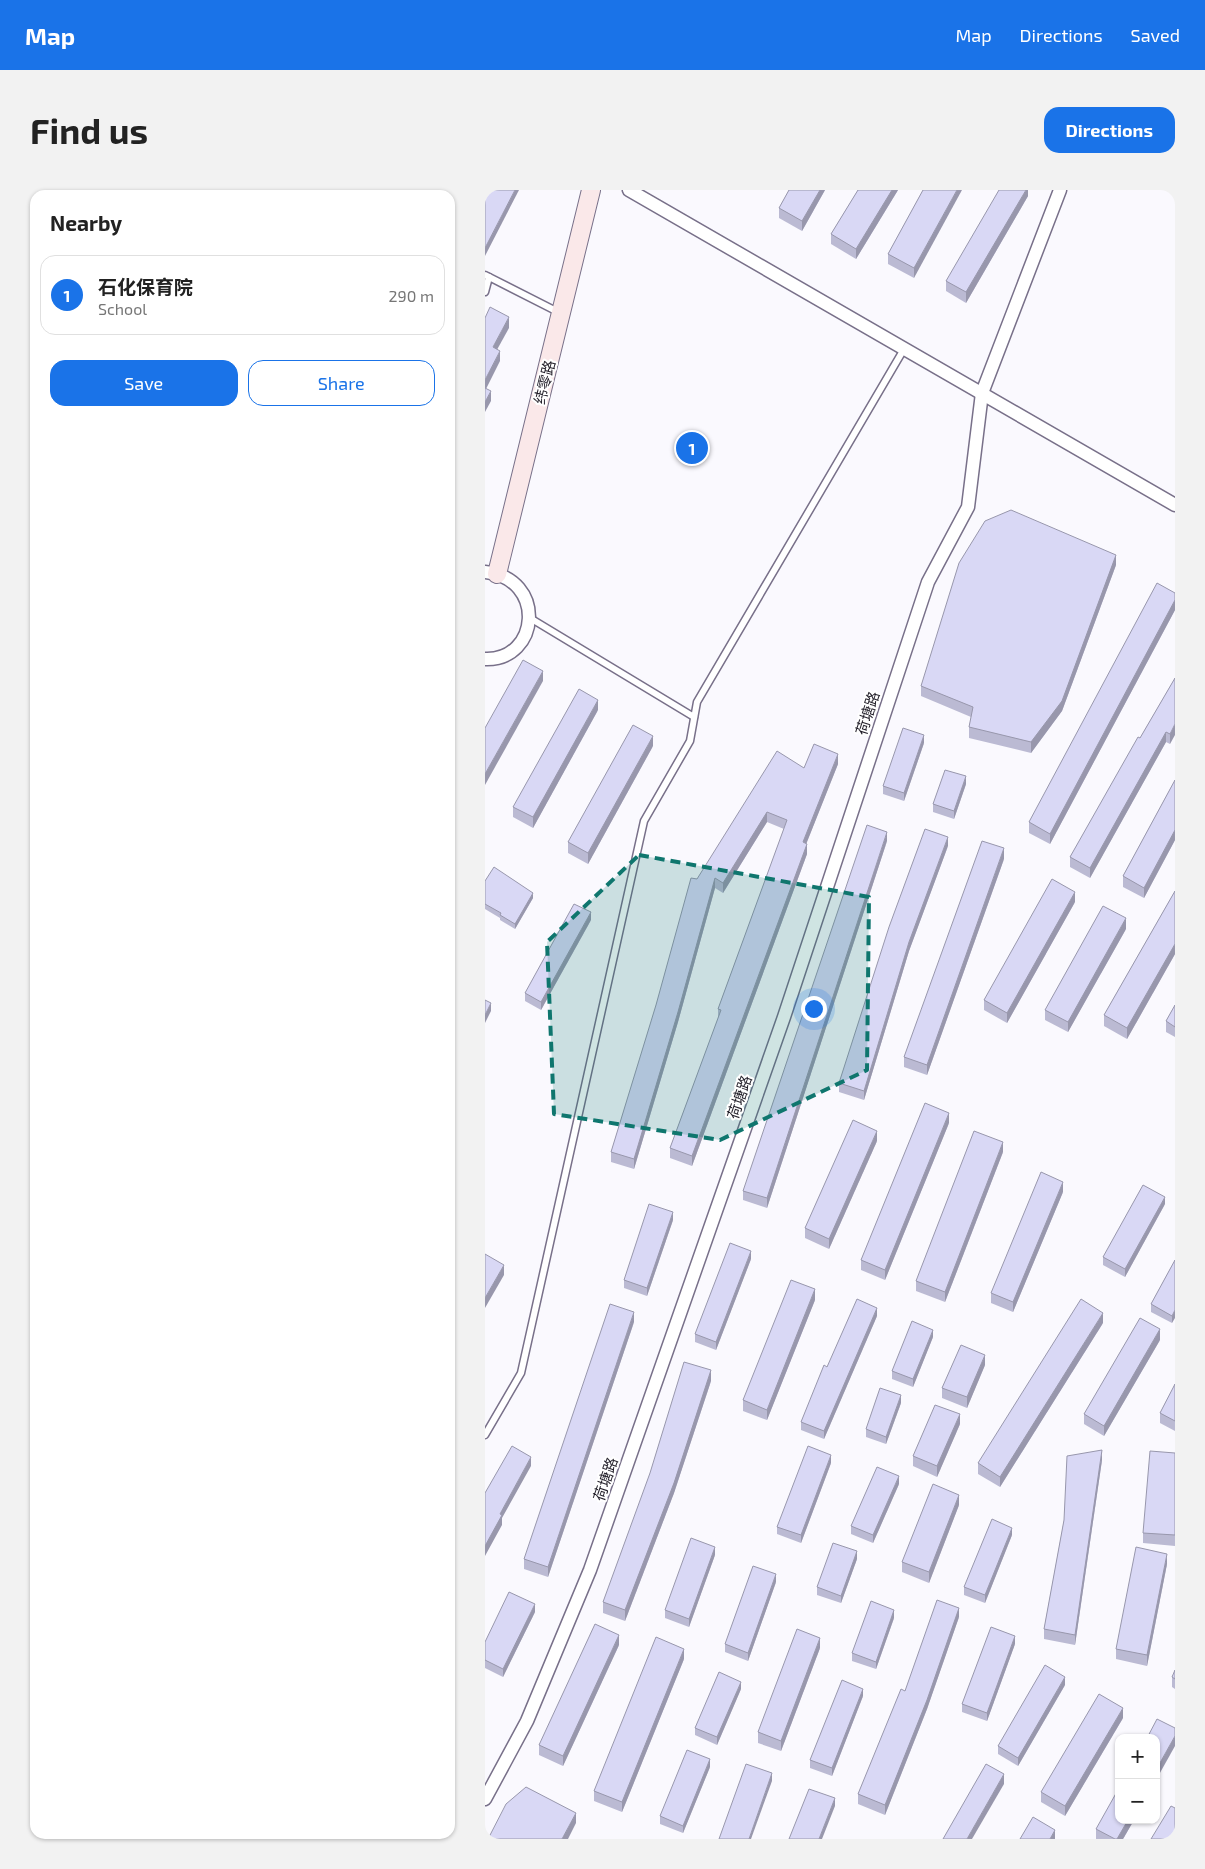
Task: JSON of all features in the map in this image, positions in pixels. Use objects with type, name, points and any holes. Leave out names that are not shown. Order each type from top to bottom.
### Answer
[{"type":"street","name":"纬零路","points":[[491,573],[561,313],[591,190]]},
{"type":"street","points":[[629,190],[1175,505]]},
{"type":"street","name":"荷塘路","points":[[485,1799],[527,1721],[591,1570],[784,1017],[928,582],[968,507],[982,393],[1060,190]]},
{"type":"street","points":[[485,659],[495,659],[513,650],[527,629],[530,618],[525,596],[520,588],[506,577],[491,573]]},
{"type":"lane","points":[[485,292],[487,276],[561,313]]},
{"type":"lane","points":[[485,1435],[521,1373],[645,821],[690,741],[697,702],[904,349]]},
{"type":"lane","points":[[530,618],[694,717]]},
{"type":"highlighted area","points":[[639,855],[869,897],[867,1070],[720,1140],[554,1114],[547,942]]},
{"type":"building","points":[[489,190],[515,190],[485,248],[485,198]]},
{"type":"building","points":[[789,190],[820,190],[802,221],[779,208]]},
{"type":"building","points":[[858,190],[892,190],[856,249],[831,234]]},
{"type":"building","points":[[923,190],[957,190],[914,268],[888,254]]},
{"type":"building","points":[[999,190],[1026,190],[966,292],[946,281]]},
{"type":"building","points":[[490,307],[509,317],[493,347],[500,351],[485,380],[485,318]]},
{"type":"building","points":[[485,388],[491,391],[485,402]]},
{"type":"building","points":[[1011,510],[1116,555],[1062,701],[1031,742],[969,727],[973,707],[921,686],[959,563],[985,521]]},
{"type":"building","points":[[1157,583],[1175,593],[1175,600],[1050,834],[1029,822]]},
{"type":"building","points":[[523,660],[543,671],[485,774],[485,728]]},
{"type":"building","points":[[1175,678],[1175,724],[1170,734],[1166,732],[1090,868],[1070,857],[1138,737],[1140,738]]},
{"type":"building","points":[[579,689],[598,700],[533,817],[513,807]]},
{"type":"building","points":[[633,725],[653,736],[588,853],[568,842]]},
{"type":"building","points":[[903,728],[924,735],[904,793],[883,786]]},
{"type":"building","points":[[814,744],[838,754],[803,842],[807,844],[692,1156],[670,1148],[721,1010],[718,1009],[787,820],[767,812],[723,883],[715,878],[678,1012],[634,1159],[611,1152],[656,1005],[691,878],[697,879],[777,751],[804,768]]},
{"type":"building","points":[[945,770],[966,776],[954,811],[933,804]]},
{"type":"building","points":[[1175,780],[1175,830],[1144,888],[1123,876]]},
{"type":"building","points":[[867,825],[887,832],[767,1198],[743,1191]]},
{"type":"building","points":[[925,829],[948,837],[909,942],[864,1091],[839,1083],[889,927]]},
{"type":"building","points":[[982,841],[1004,848],[927,1065],[904,1057]]},
{"type":"building","points":[[494,867],[533,893],[515,924],[485,904],[485,881]]},
{"type":"building","points":[[1052,879],[1075,892],[1007,1013],[984,1000]]},
{"type":"building","points":[[1175,891],[1175,944],[1127,1028],[1104,1015]]},
{"type":"building","points":[[574,904],[591,912],[541,1002],[525,993]]},
{"type":"building","points":[[1103,906],[1126,918],[1068,1022],[1045,1010]]},
{"type":"building","points":[[485,1000],[491,1003],[485,1015]]},
{"type":"building","points":[[1175,1005],[1175,1027],[1166,1021]]},
{"type":"building","points":[[925,1103],[949,1113],[885,1270],[861,1260]]},
{"type":"building","points":[[853,1120],[877,1131],[829,1239],[805,1228]]},
{"type":"building","points":[[974,1131],[1003,1142],[945,1292],[916,1281]]},
{"type":"building","points":[[1041,1172],[1063,1182],[1013,1302],[991,1293]]},
{"type":"building","points":[[1143,1185],[1165,1197],[1125,1269],[1103,1257]]},
{"type":"building","points":[[649,1204],[673,1212],[647,1288],[624,1280]]},
{"type":"building","points":[[730,1243],[751,1251],[716,1342],[695,1334]]},
{"type":"building","points":[[485,1254],[504,1265],[485,1298]]},
{"type":"building","points":[[1175,1260],[1175,1310],[1172,1316],[1151,1304]]},
{"type":"building","points":[[791,1280],[815,1289],[767,1410],[743,1400]]},
{"type":"building","points":[[857,1299],[877,1308],[824,1431],[801,1422],[824,1365],[827,1367]]},
{"type":"building","points":[[1081,1299],[1103,1313],[1000,1477],[978,1463]]},
{"type":"building","points":[[610,1304],[634,1312],[548,1567],[524,1559]]},
{"type":"building","points":[[1140,1318],[1160,1329],[1104,1426],[1084,1414]]},
{"type":"building","points":[[912,1321],[933,1330],[913,1379],[892,1371]]},
{"type":"building","points":[[961,1345],[985,1355],[967,1397],[942,1388]]},
{"type":"building","points":[[684,1362],[711,1370],[674,1483],[625,1610],[603,1602],[650,1473]]},
{"type":"building","points":[[1175,1384],[1175,1421],[1160,1413]]},
{"type":"building","points":[[880,1388],[901,1395],[886,1437],[866,1429]]},
{"type":"building","points":[[935,1405],[960,1414],[937,1466],[913,1456]]},
{"type":"building","points":[[512,1446],[531,1457],[485,1546],[485,1493]]},
{"type":"building","points":[[808,1446],[831,1455],[801,1535],[777,1527]]},
{"type":"building","points":[[1102,1450],[1075,1635],[1044,1629],[1064,1520],[1067,1456]]},
{"type":"building","points":[[1150,1451],[1175,1453],[1175,1535],[1143,1533]]},
{"type":"building","points":[[877,1467],[899,1476],[873,1535],[851,1526]]},
{"type":"building","points":[[933,1484],[959,1495],[929,1572],[902,1562]]},
{"type":"building","points":[[992,1519],[1012,1528],[985,1595],[964,1587]]},
{"type":"building","points":[[691,1538],[715,1547],[689,1619],[665,1610]]},
{"type":"building","points":[[833,1543],[857,1551],[841,1596],[817,1587]]},
{"type":"building","points":[[1136,1547],[1167,1554],[1147,1655],[1116,1649]]},
{"type":"building","points":[[753,1566],[776,1574],[748,1653],[725,1644]]},
{"type":"building","points":[[509,1592],[535,1604],[503,1669],[485,1660],[485,1642]]},
{"type":"building","points":[[937,1600],[959,1608],[927,1700],[885,1805],[858,1794],[901,1689],[905,1691]]},
{"type":"building","points":[[871,1601],[894,1610],[876,1662],[852,1653]]},
{"type":"building","points":[[595,1624],[619,1635],[563,1756],[539,1745]]},
{"type":"building","points":[[991,1627],[1015,1636],[987,1713],[962,1704]]},
{"type":"building","points":[[797,1629],[820,1638],[781,1741],[758,1732]]},
{"type":"building","points":[[656,1637],[684,1649],[622,1802],[594,1791]]},
{"type":"building","points":[[1045,1665],[1065,1677],[1018,1758],[998,1746]]},
{"type":"building","points":[[719,1672],[741,1682],[717,1737],[695,1728]]},
{"type":"building","points":[[842,1680],[863,1689],[832,1768],[810,1760]]},
{"type":"building","points":[[1099,1694],[1123,1708],[1065,1806],[1041,1792]]},
{"type":"building","points":[[1157,1719],[1175,1728],[1175,1736],[1160,1763],[1160,1734],[1149,1734]]},
{"type":"building","points":[[687,1750],[710,1759],[683,1826],[660,1816]]},
{"type":"building","points":[[746,1764],[772,1773],[749,1839],[719,1839]]},
{"type":"building","points":[[986,1764],[1004,1774],[967,1839],[943,1839]]},
{"type":"building","points":[[526,1787],[576,1813],[562,1839],[488,1839],[506,1804]]},
{"type":"building","points":[[809,1789],[835,1798],[819,1839],[789,1839]]},
{"type":"building","points":[[1115,1795],[1115,1824],[1126,1824],[1117,1839],[1096,1829]]},
{"type":"building","points":[[1171,1806],[1175,1808],[1175,1839],[1151,1839]]},
{"type":"building","points":[[1033,1817],[1055,1830],[1050,1839],[1020,1839]]},
{"type":"place","name":"石化保育院","points":[[692,448]]}]
